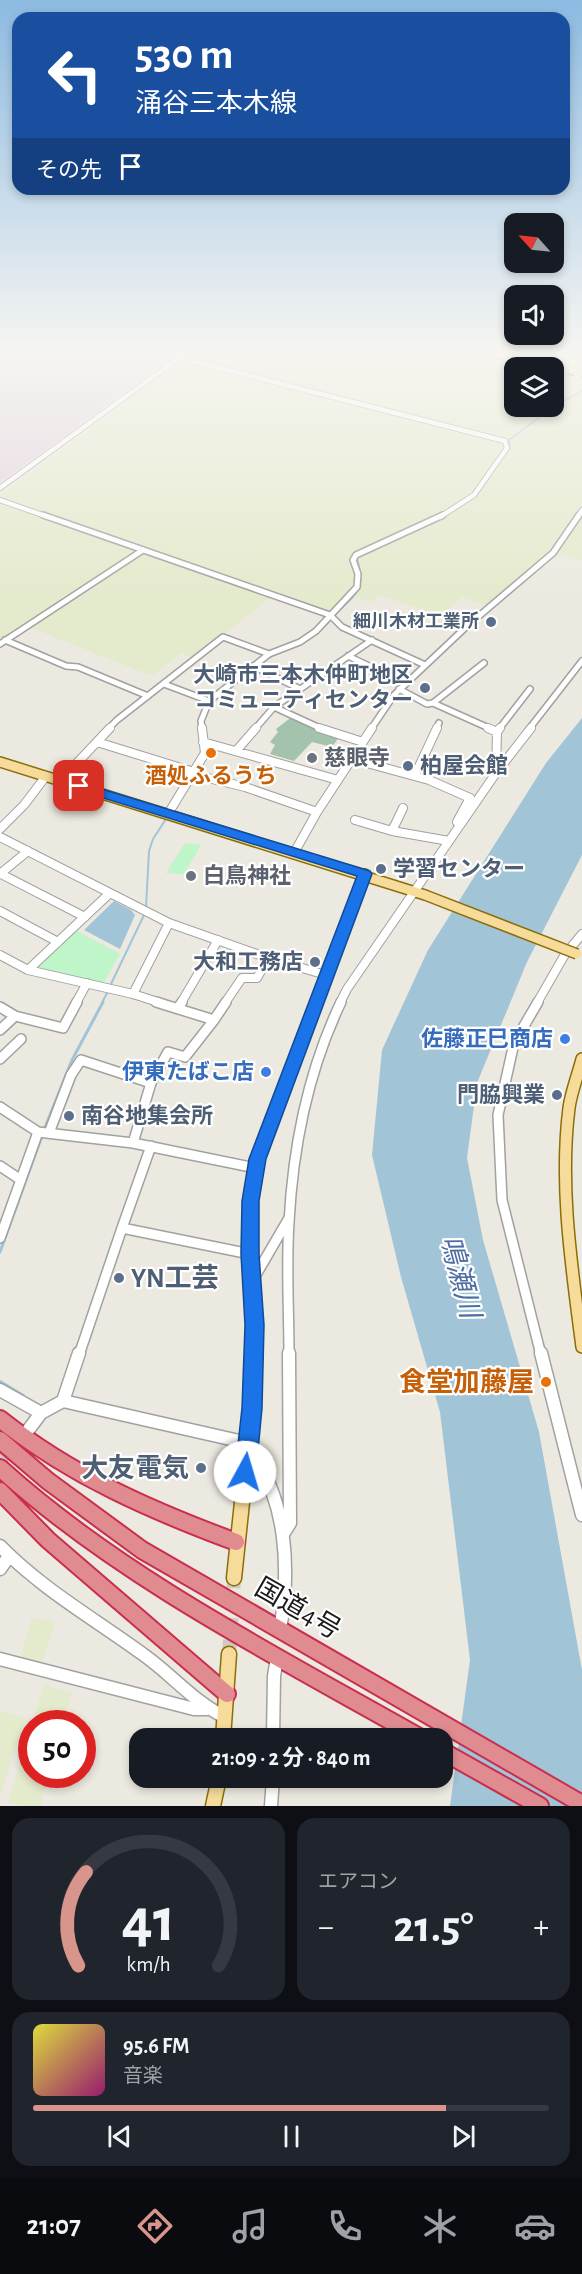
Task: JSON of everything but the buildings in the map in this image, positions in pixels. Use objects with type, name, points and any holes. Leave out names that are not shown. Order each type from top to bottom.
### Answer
[{"type":"highway","points":[[0,1419],[38,1449],[83,1476],[192,1526],[236,1542]]},
{"type":"highway","name":"国道4号","points":[[0,1440],[48,1481],[142,1550],[582,1804]]},
{"type":"highway","points":[[0,1468],[27,1493],[87,1539],[285,1661],[403,1728]]},
{"type":"highway","points":[[0,1491],[48,1540],[227,1694]]},
{"type":"highway","points":[[453,1757],[540,1806]]},
{"type":"main road","points":[[0,762],[365,874],[579,955]]},
{"type":"main road","points":[[234,1578],[236,1542],[248,1446],[253,1370],[253,1280],[250,1254],[251,1201],[256,1168],[365,874]]},
{"type":"main road","points":[[582,1059],[579,1083],[569,1106],[566,1152],[569,1244],[582,1343]]},
{"type":"main road","points":[[224,1728],[230,1654]]},
{"type":"main road","points":[[213,1806],[217,1788]]},
{"type":"street","points":[[0,488],[74,434]]},
{"type":"street","points":[[168,814],[205,753],[201,721],[209,701],[269,654],[306,639],[357,587],[358,574],[353,560],[356,555],[435,520],[474,495],[507,448],[505,441],[479,434]]},
{"type":"street","points":[[0,500],[330,615],[342,627],[424,665]]},
{"type":"street","points":[[294,853],[317,812],[399,689],[553,554],[582,510]]},
{"type":"street","points":[[3,642],[143,550]]},
{"type":"street","points":[[60,781],[117,720],[223,637],[269,654]]},
{"type":"street","points":[[236,751],[274,707],[372,640]]},
{"type":"street","points":[[3,642],[66,666],[78,667],[148,696]]},
{"type":"street","points":[[348,656],[405,683]]},
{"type":"street","points":[[283,1534],[290,1522],[290,1217],[308,1093],[327,1031],[347,989],[420,893],[457,829],[496,773],[582,661]]},
{"type":"street","points":[[399,689],[427,704],[434,703],[484,663]]},
{"type":"street","points":[[254,667],[300,689]]},
{"type":"street","points":[[164,684],[209,701]]},
{"type":"street","points":[[496,773],[497,732],[530,689]]},
{"type":"street","points":[[434,703],[497,732]]},
{"type":"street","points":[[274,707],[328,732],[363,742]]},
{"type":"street","points":[[415,775],[439,723]]},
{"type":"street","points":[[97,742],[245,787],[317,812]]},
{"type":"street","points":[[202,742],[338,780]]},
{"type":"street","points":[[352,759],[415,775],[470,798],[456,822],[457,829]]},
{"type":"street","points":[[0,829],[24,805],[46,776]]},
{"type":"street","points":[[392,831],[403,808]]},
{"type":"street","points":[[355,820],[392,831],[449,842]]},
{"type":"street","points":[[0,837],[169,923],[268,958],[326,975]]},
{"type":"street","points":[[28,851],[0,874],[85,917]]},
{"type":"street","points":[[28,970],[110,893]]},
{"type":"street","points":[[0,911],[58,942]]},
{"type":"street","points":[[133,994],[169,923]]},
{"type":"street","points":[[582,934],[564,957],[514,1043],[498,1115],[502,1200],[582,1515]]},
{"type":"street","points":[[178,1008],[218,940]]},
{"type":"street","points":[[0,954],[28,970],[133,994],[214,1020]]},
{"type":"street","points":[[133,1143],[151,1083],[168,1052],[185,1057],[214,1020],[242,978],[256,978],[268,958]]},
{"type":"street","points":[[0,1007],[15,1016],[63,1028],[87,983]]},
{"type":"street","points":[[0,1030],[15,1016]]},
{"type":"street","points":[[0,1059],[21,1039]]},
{"type":"street","points":[[0,1238],[21,1180],[81,1060],[151,1083]]},
{"type":"street","points":[[0,1107],[44,1133],[133,1143],[256,1168]]},
{"type":"street","points":[[63,1401],[151,1146]]},
{"type":"street","points":[[0,1166],[21,1180]]},
{"type":"street","points":[[253,1280],[290,1217]]},
{"type":"street","points":[[122,1228],[250,1254]]},
{"type":"street","points":[[0,1390],[41,1413]]},
{"type":"street","points":[[29,1429],[41,1413],[63,1401],[248,1446],[259,1458],[270,1485],[283,1534],[286,1633]]},
{"type":"street","points":[[0,1546],[50,1590],[165,1670],[207,1709],[225,1717]]},
{"type":"street","points":[[0,1569],[9,1556]]},
{"type":"street","points":[[0,1659],[194,1709],[207,1709]]},
{"type":"street","points":[[273,1728],[274,1676],[285,1661]]},
{"type":"street","points":[[271,1806],[272,1788]]},
{"type":"shaded area","points":[[0,434],[67,434],[0,483]]},
{"type":"green space","points":[[83,434],[582,434],[582,560],[551,552],[489,606],[462,597],[440,616],[380,595],[371,602],[348,594],[329,613],[276,593],[194,658],[181,653],[152,676],[24,625],[0,640],[0,495]]},
{"type":"green space","points":[[293,716],[339,737],[332,747],[312,742],[294,761],[270,754],[275,745],[270,742],[278,732],[276,729]]},
{"type":"green space","points":[[185,843],[201,845],[184,874],[166,873]]},
{"type":"green space","points":[[75,930],[120,954],[103,984],[35,968]]},
{"type":"green space","points":[[32,1618],[55,1621],[42,1663],[20,1658]]},
{"type":"green space","points":[[44,1685],[72,1693],[67,1710],[36,1710]]},
{"type":"green space","points":[[0,1711],[18,1716],[18,1740],[0,1796]]},
{"type":"green space","points":[[18,1770],[18,1788],[45,1788],[40,1806],[20,1806],[8,1803]]},
{"type":"water","name":"鳴瀬川","points":[[582,718],[582,855],[527,962],[477,1083],[467,1158],[483,1240],[539,1432],[582,1670],[582,1806],[450,1806],[470,1660],[440,1412],[401,1277],[372,1155],[382,1050],[428,950],[546,763]]},
{"type":"water","points":[[114,901],[131,910],[135,915],[120,949],[84,930]]},
{"type":"waterway","points":[[507,452],[510,448],[509,440],[517,434]]},
{"type":"waterway","points":[[476,496],[488,479]]},
{"type":"waterway","points":[[362,555],[449,514]]},
{"type":"waterway","points":[[334,616],[358,591],[361,578],[357,558]]},
{"type":"waterway","points":[[324,627],[329,622]]},
{"type":"waterway","points":[[209,709],[215,699]]},
{"type":"waterway","points":[[146,907],[149,851],[153,839],[166,819]]},
{"type":"waterway","points":[[110,986],[145,913]]},
{"type":"waterway","points":[[102,1003],[108,991]]},
{"type":"waterway","points":[[44,1130],[72,1060],[103,1002]]},
{"type":"waterway","points":[[0,1252],[42,1136]]},
{"type":"waterway","points":[[0,1382],[23,1396]]},
{"type":"tunnel","points":[[0,1461],[24,1435]]},
{"type":"tunnel","points":[[229,1654],[234,1578]]},
{"type":"place","name":"細川木材工業所","points":[[491,622]]},
{"type":"place","name":"大崎市三本木仲町地区 コミュニティセンター","points":[[425,688]]},
{"type":"place","name":"酒処ふるうち","points":[[211,753]]},
{"type":"place","name":"慈眼寺","points":[[312,758]]},
{"type":"place","name":"柏屋会館","points":[[408,766]]},
{"type":"place","name":"学習センター","points":[[381,869]]},
{"type":"place","name":"白鳥神社","points":[[191,876]]},
{"type":"place","name":"大和工務店","points":[[315,962]]},
{"type":"place","name":"佐藤正巳商店","points":[[565,1039]]},
{"type":"place","name":"伊東たばこ店","points":[[266,1072]]},
{"type":"place","name":"門脇興業","points":[[557,1095]]},
{"type":"place","name":"南谷地集会所","points":[[69,1116]]},
{"type":"place","name":"YN工芸","points":[[119,1278]]},
{"type":"place","name":"食堂加藤屋","points":[[546,1382]]},
{"type":"place","name":"大友電気","points":[[201,1468]]},
{"type":"route","points":[[79,786],[365,874],[258,1159],[251,1201],[250,1254],[254,1286],[254,1325],[252,1408],[245,1472]]}]
